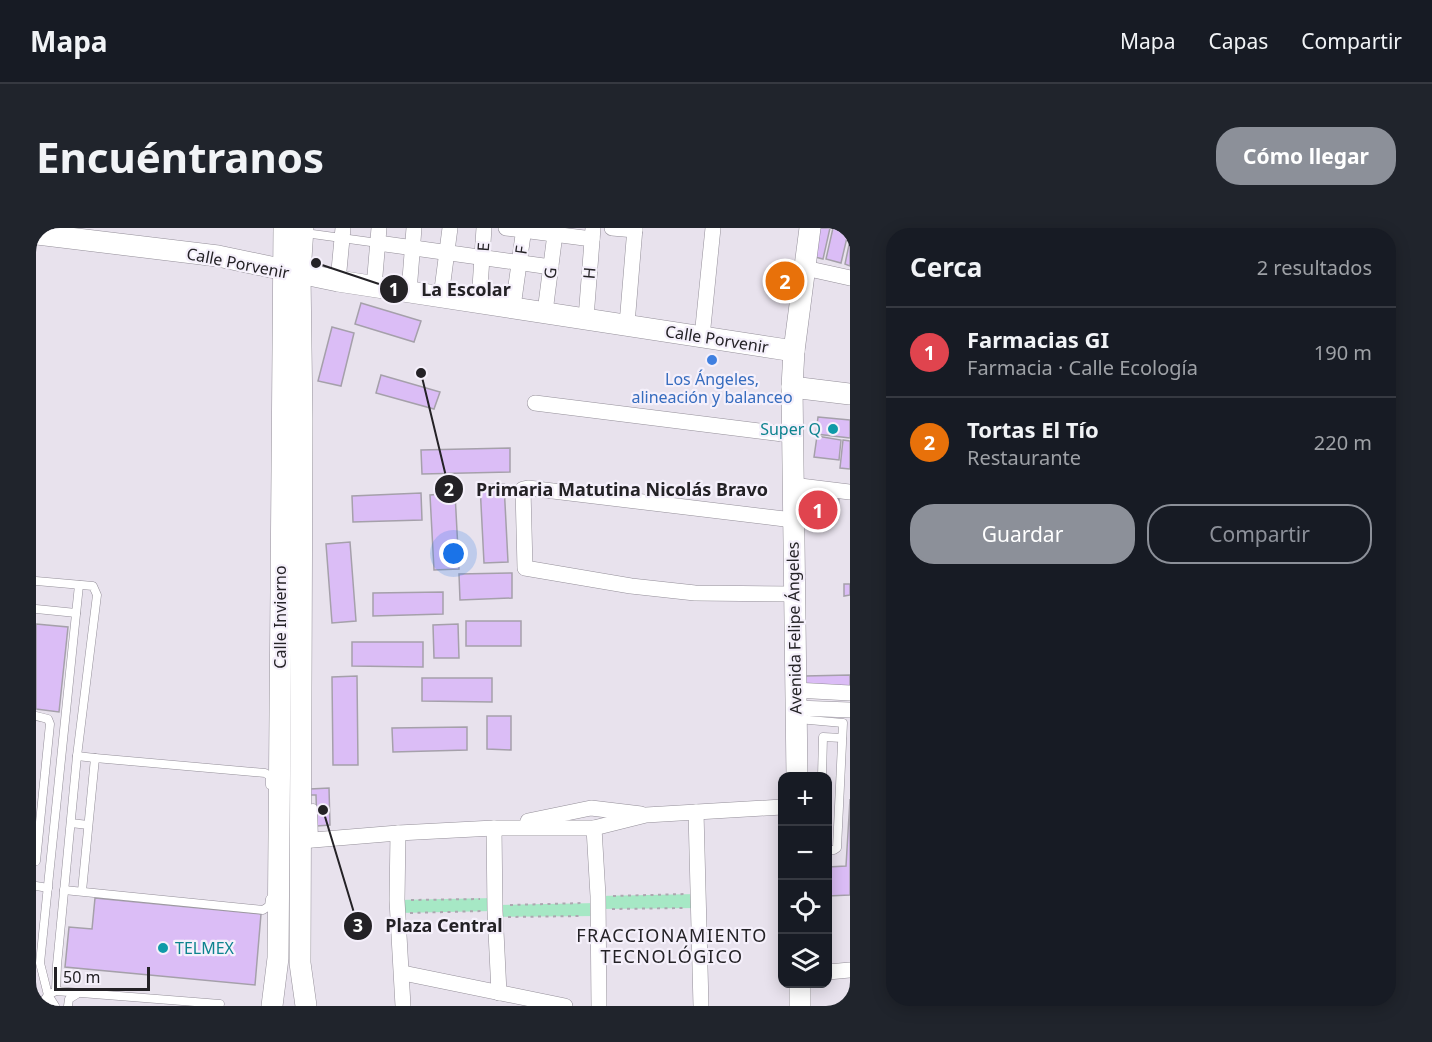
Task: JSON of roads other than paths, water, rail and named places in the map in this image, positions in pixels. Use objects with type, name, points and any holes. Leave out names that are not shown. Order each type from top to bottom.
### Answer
[{"type":"street","points":[[409,292],[414,228]]},
{"type":"street","points":[[441,297],[450,228]]},
{"type":"street","name":"E","points":[[479,302],[484,228]]},
{"type":"street","points":[[506,228],[555,234],[592,233]]},
{"type":"street","points":[[612,228],[635,229],[627,324]]},
{"type":"street","points":[[702,337],[713,228]]},
{"type":"street","name":"Avenida Felipe Ángeles","points":[[797,772],[792,387],[794,351],[810,228]]},
{"type":"street","name":"F","points":[[513,308],[524,229]]},
{"type":"street","name":"Calle Invierno","points":[[272,1006],[278,958],[292,273],[297,230]]},
{"type":"street","points":[[338,281],[343,233]]},
{"type":"street","name":"H","points":[[586,318],[592,233]]},
{"type":"street","name":"Calle Porvenir","points":[[36,234],[218,256],[292,273],[374,287],[794,351]]},
{"type":"street","name":"G","points":[[545,312],[555,234]]},
{"type":"street","points":[[374,287],[378,235],[412,248],[551,267]]},
{"type":"street","points":[[806,268],[850,278]]},
{"type":"street","name":"Calle Invierno","points":[[292,273],[302,420],[308,841],[300,924],[300,963]]},
{"type":"street","points":[[792,387],[850,394]]},
{"type":"street","points":[[535,403],[791,435]]},
{"type":"street","points":[[792,485],[850,492]]},
{"type":"street","points":[[793,520],[523,489],[525,568],[631,586],[695,593],[794,594]]},
{"type":"street","points":[[796,706],[850,693]]},
{"type":"street","points":[[796,706],[850,710]]},
{"type":"street","points":[[308,841],[398,832],[494,828],[594,828],[646,815],[778,807]]},
{"type":"street","points":[[494,828],[591,808],[646,815]]},
{"type":"street","points":[[696,812],[701,1006]]},
{"type":"street","points":[[494,828],[499,993]]},
{"type":"street","points":[[594,828],[598,906],[599,1006]]},
{"type":"street","points":[[398,832],[398,907],[403,1006]]},
{"type":"street","points":[[289,1006],[300,963]]},
{"type":"street","points":[[300,963],[306,1006]]},
{"type":"street","points":[[832,972],[850,970]]},
{"type":"street","points":[[403,973],[565,1006]]},
{"type":"street","points":[[800,988],[800,1006]]},
{"type":"lane","points":[[297,230],[378,235]]},
{"type":"lane","points":[[36,580],[93,586],[97,595],[77,756],[56,991]]},
{"type":"lane","points":[[55,1006],[48,995],[40,963],[79,585]]},
{"type":"lane","points":[[36,609],[76,613]]},
{"type":"lane","points":[[796,706],[843,723],[837,848],[832,850]]},
{"type":"lane","points":[[36,716],[48,719],[50,723],[36,861]]},
{"type":"lane","points":[[822,772],[823,737],[842,738]]},
{"type":"lane","points":[[47,752],[62,754]]},
{"type":"lane","points":[[77,756],[265,773],[270,776],[270,791]]},
{"type":"lane","points":[[82,891],[95,758]]},
{"type":"lane","points":[[308,841],[313,808]]},
{"type":"lane","points":[[40,820],[55,821]]},
{"type":"lane","points":[[71,823],[88,825]]},
{"type":"lane","points":[[64,890],[267,909],[271,878],[270,831]]},
{"type":"lane","points":[[36,886],[48,888]]},
{"type":"lane","points":[[40,1006],[48,995],[56,991],[220,1004]]},
{"type":"lane","points":[[68,1006],[69,999],[79,994]]},
{"type":"place","name":"La Escolar","points":[[316,263]]},
{"type":"place","name":"Tortas El Tío","points":[[785,281]]},
{"type":"place","name":"Los Ángeles, alineación y balanceo","points":[[712,360]]},
{"type":"place","name":"Primaria Matutina Nicolás Bravo","points":[[421,373]]},
{"type":"place","name":"Super Q","points":[[833,429]]},
{"type":"place","name":"Farmacias GI","points":[[818,510]]},
{"type":"place","name":"Plaza Central","points":[[323,810]]},
{"type":"place","name":"TELMEX","points":[[163,948]]},
{"type":"district","name":"FRACCIONAMIENTO TECNOLÓGICO","points":[[672,945]]}]
